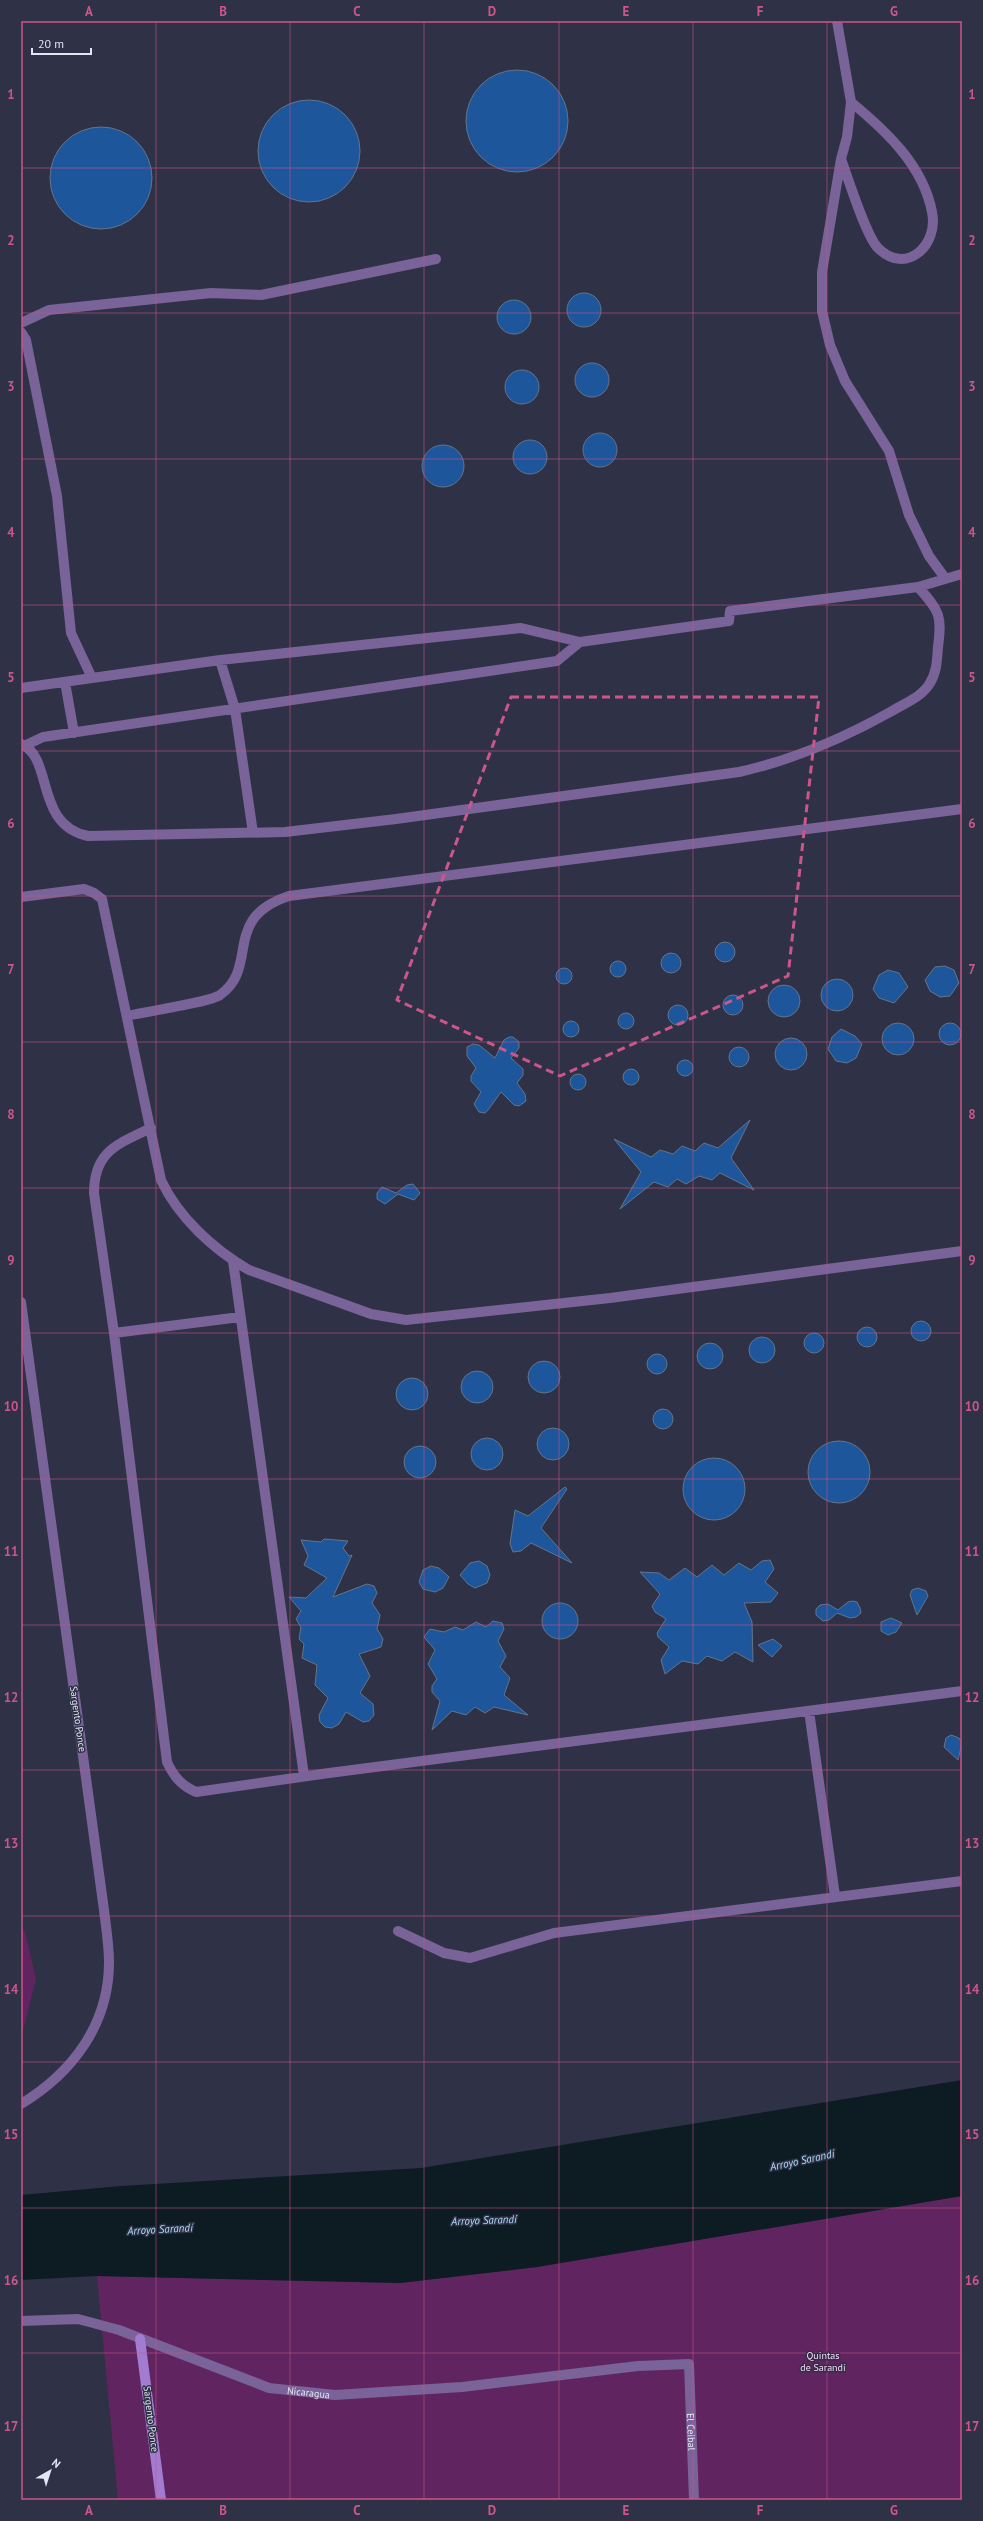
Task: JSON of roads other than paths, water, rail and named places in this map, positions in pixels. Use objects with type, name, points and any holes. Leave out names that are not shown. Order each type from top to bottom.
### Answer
[{"type":"street","points":[[837,21],[851,102],[847,137],[841,159],[822,272],[822,311],[830,345],[845,381],[889,451],[909,516],[929,556],[945,578]]},
{"type":"street","points":[[841,159],[869,235],[878,248],[892,258],[907,258],[920,253],[928,244],[933,231],[933,213],[923,184],[910,162],[882,127],[851,102]]},
{"type":"street","points":[[21,323],[49,310],[211,293],[261,295],[436,259]]},
{"type":"street","points":[[21,332],[26,340],[57,496],[71,633],[92,678]]},
{"type":"street","points":[[21,688],[220,660],[521,628],[580,642],[729,621],[730,611],[918,588],[945,578],[962,574]]},
{"type":"street","points":[[580,642],[557,661],[43,737],[23,745],[33,754],[55,814],[74,833],[88,836],[286,832],[396,819],[739,772],[765,766],[820,747],[858,730],[919,696],[930,683],[936,671],[941,623],[937,610],[918,588]]},
{"type":"street","points":[[220,660],[235,709],[253,833]]},
{"type":"street","points":[[65,682],[74,733]]},
{"type":"street","points":[[127,1016],[218,996],[230,986],[237,975],[244,936],[256,914],[271,902],[289,896],[962,809]]},
{"type":"street","points":[[21,897],[84,889],[94,893],[102,899],[161,1180],[168,1195],[182,1214],[233,1260],[249,1270],[371,1314],[406,1320],[610,1298],[962,1251]]},
{"type":"street","points":[[151,1128],[115,1146],[107,1153],[98,1166],[94,1179],[167,1762],[173,1775],[185,1787],[196,1792],[304,1776],[962,1691]]},
{"type":"street","points":[[233,1260],[304,1776]]},
{"type":"street","name":"Sargento Ponce","points":[[21,1302],[104,1910],[109,1963],[106,1994],[97,2022],[81,2050],[64,2072],[41,2092],[21,2104]]},
{"type":"street","points":[[114,1333],[240,1317]]},
{"type":"street","points":[[809,1711],[835,1896]]},
{"type":"street","points":[[398,1931],[444,1953],[470,1958],[554,1933],[962,1881]]},
{"type":"street","name":"Nicaragua","points":[[21,2321],[78,2319],[119,2330],[269,2388],[335,2395],[462,2387],[608,2370],[689,2364]]},
{"type":"street","name":"Sargento Ponce","points":[[140,2339],[161,2500]]},
{"type":"street","name":"El Ceibal","points":[[689,2364],[694,2500]]},
{"type":"water","name":"Arroyo Sarandí","points":[[962,2080],[962,2196],[537,2267],[400,2283],[97,2276],[21,2280],[21,2195],[121,2186],[421,2168]]},
{"type":"park label","name":"Quintas de Sarandí","points":[[823,2360]]}]
